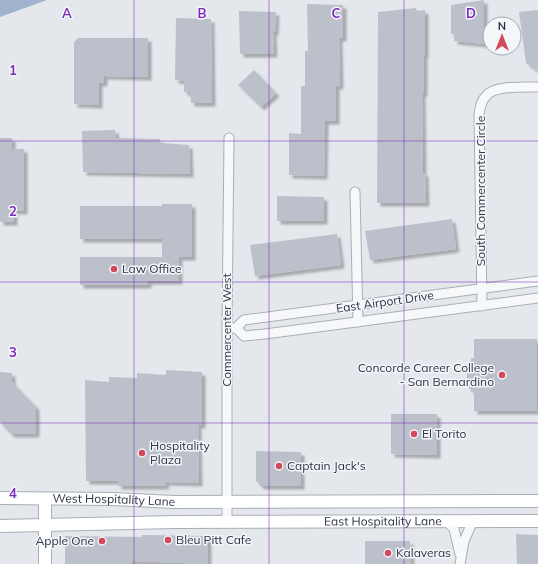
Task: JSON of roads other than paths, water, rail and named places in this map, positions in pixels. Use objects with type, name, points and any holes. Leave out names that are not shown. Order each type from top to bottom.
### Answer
[{"type":"main road","name":"West Hospitality Lane","points":[[0,498],[227,502]]},
{"type":"main road","points":[[45,499],[45,564]]},
{"type":"main road","name":"East Hospitality Lane","points":[[227,502],[538,501]]},
{"type":"main road","name":"East Hospitality Lane","points":[[227,522],[538,521]]},
{"type":"main road","name":"West Hospitality Lane","points":[[0,526],[227,522]]},
{"type":"street","name":"South Commercenter Circle","points":[[482,306],[481,104],[486,94],[501,89],[538,87]]},
{"type":"street","name":"Commercenter West","points":[[227,522],[231,328],[229,138]]},
{"type":"street","points":[[355,192],[358,322]]},
{"type":"street","name":"East Airport Drive","points":[[538,281],[244,320],[231,328],[244,336],[538,298]]},
{"type":"street","points":[[447,521],[454,529],[460,560]]},
{"type":"street","points":[[460,560],[466,536],[473,521]]},
{"type":"water","points":[[0,0],[47,0],[0,17]]},
{"type":"place","name":"Law Office","points":[[114,269]]},
{"type":"place","name":"Concorde Career College - San Bernardino","points":[[502,375]]},
{"type":"place","name":"El Torito","points":[[414,434]]},
{"type":"place","name":"Hospitality Plaza","points":[[142,453]]},
{"type":"place","name":"Captain Jack's","points":[[279,466]]},
{"type":"place","name":"Bleu Pitt Cafe","points":[[168,540]]},
{"type":"place","name":"Apple One","points":[[102,541]]},
{"type":"place","name":"Kalaveras","points":[[388,553]]}]
